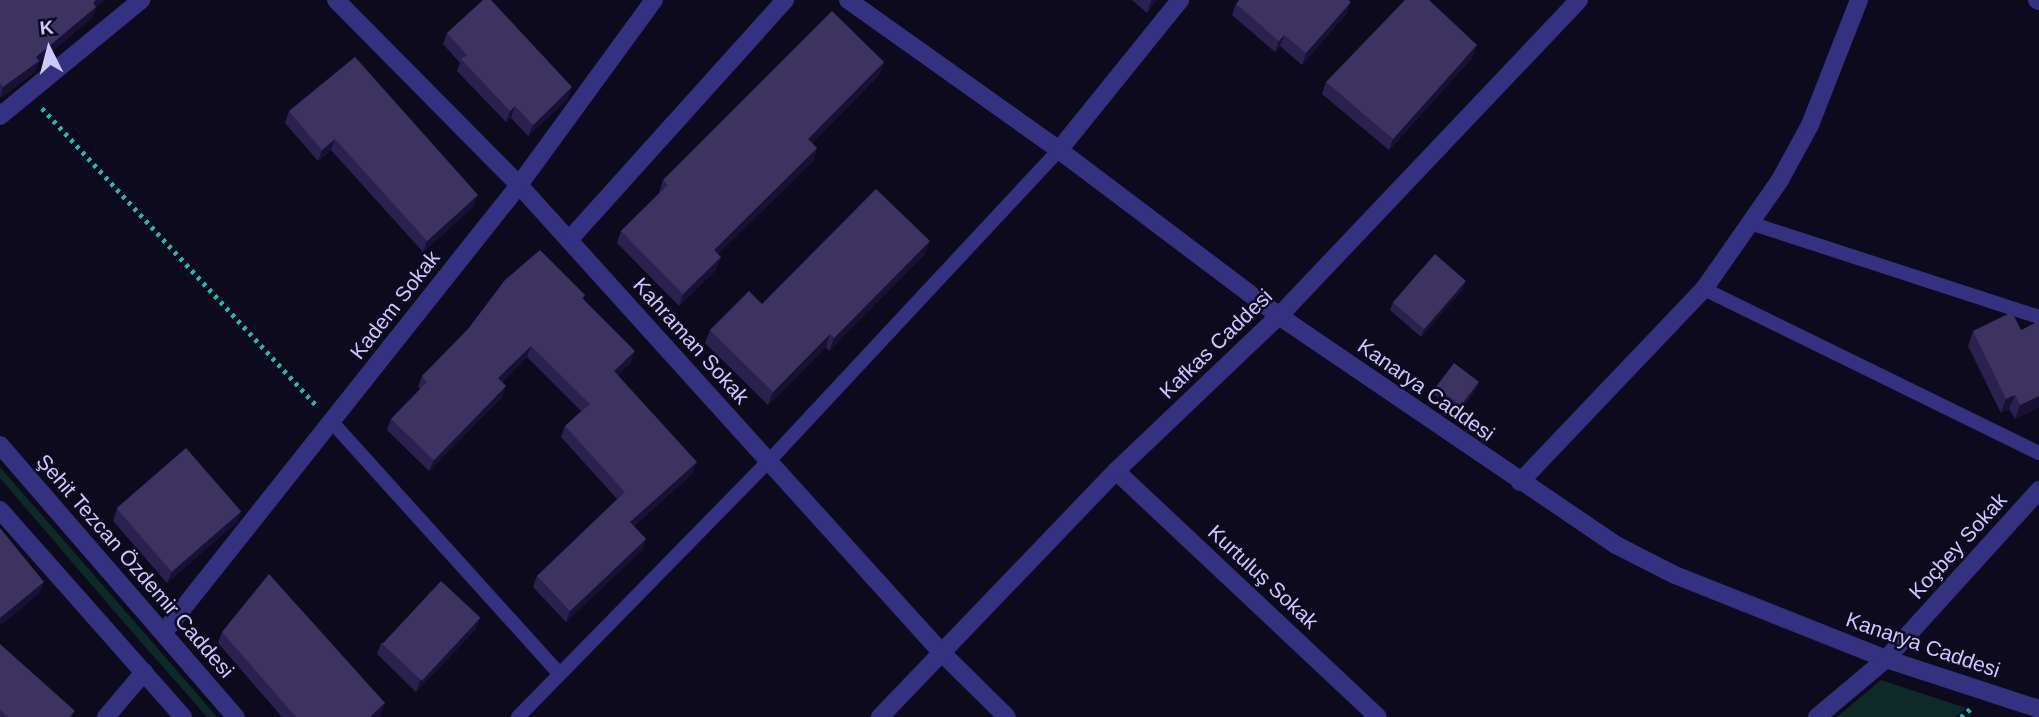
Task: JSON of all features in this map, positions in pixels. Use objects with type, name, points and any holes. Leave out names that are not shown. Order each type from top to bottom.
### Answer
[{"type":"street","points":[[0,116],[141,0]]},
{"type":"street","name":"Kahraman Sokak","points":[[336,0],[519,185],[942,653],[1007,717]]},
{"type":"street","name":"Kadem Sokak","points":[[164,632],[519,185],[654,0]]},
{"type":"street","points":[[569,240],[785,0]]},
{"type":"street","name":"Kanarya Caddesi","points":[[848,0],[1059,150],[1279,316],[1616,545],[1675,575],[1886,659],[2039,709]]},
{"type":"street","points":[[1059,150],[1180,0]]},
{"type":"street","name":"Kafkas Caddesi","points":[[880,717],[1116,471],[1279,316],[1579,0]]},
{"type":"street","points":[[1520,482],[1704,289],[1780,180],[1810,125],[1860,0]]},
{"type":"street","name":"Şehit Tezcan Özdemir Caddesi","points":[[0,445],[236,717]]},
{"type":"street","name":"Kurtuluş Sokak","points":[[1116,471],[1378,717]]},
{"type":"street","name":"Koçbey Sokak","points":[[1817,717],[1886,659],[2039,490]]},
{"type":"street","points":[[0,510],[183,717]]},
{"type":"street","points":[[106,717],[144,672]]},
{"type":"lane","points":[[518,717],[769,461],[1059,150]]},
{"type":"lane","points":[[1750,223],[2039,317]]},
{"type":"lane","points":[[1704,289],[2039,453]]},
{"type":"lane","points":[[331,421],[559,673]]},
{"type":"path","points":[[28,93],[331,421]]},
{"type":"green space","points":[[0,467],[217,717],[207,717],[127,626],[0,478]]},
{"type":"green space","points":[[1881,680],[1966,708],[1955,717],[1837,717]]},
{"type":"building","points":[[0,0],[96,0],[93,3],[96,7],[36,57],[39,61],[3,87],[0,83]]},
{"type":"building","points":[[483,0],[491,0],[572,87],[533,125],[515,106],[510,111],[461,59],[467,55],[447,33]]},
{"type":"building","points":[[1239,0],[1351,2],[1306,53],[1284,35],[1279,41],[1236,4]]},
{"type":"building","points":[[1405,0],[1429,0],[1477,45],[1393,139],[1326,82]]},
{"type":"building","points":[[832,11],[884,62],[808,139],[817,148],[714,250],[721,257],[683,294],[621,231],[668,185],[663,180]]},
{"type":"building","points":[[355,57],[478,195],[427,241],[335,139],[322,150],[289,111]]},
{"type":"building","points":[[876,189],[930,241],[834,338],[830,334],[773,392],[710,330],[749,291],[762,304]]},
{"type":"building","points":[[540,250],[585,295],[582,298],[635,351],[614,371],[697,462],[630,522],[646,539],[570,611],[537,576],[625,492],[565,426],[590,404],[531,346],[498,378],[506,386],[434,460],[391,419],[427,382],[422,376],[468,329],[505,280]]},
{"type":"building","points":[[1435,254],[1466,281],[1424,329],[1393,302]]},
{"type":"building","points":[[2012,312],[2021,330],[2039,321],[2039,396],[2020,405],[2015,395],[2006,399],[1973,331]]},
{"type":"building","points":[[1454,363],[1479,382],[1461,406],[1436,387]]},
{"type":"building","points":[[186,448],[241,511],[172,572],[117,508]]},
{"type":"building","points":[[0,528],[44,582],[0,618]]},
{"type":"building","points":[[269,574],[385,703],[370,717],[296,717],[222,632]]},
{"type":"building","points":[[441,581],[480,618],[422,681],[382,644]]},
{"type":"building","points":[[0,644],[75,711],[69,717],[8,717],[0,710]]}]
